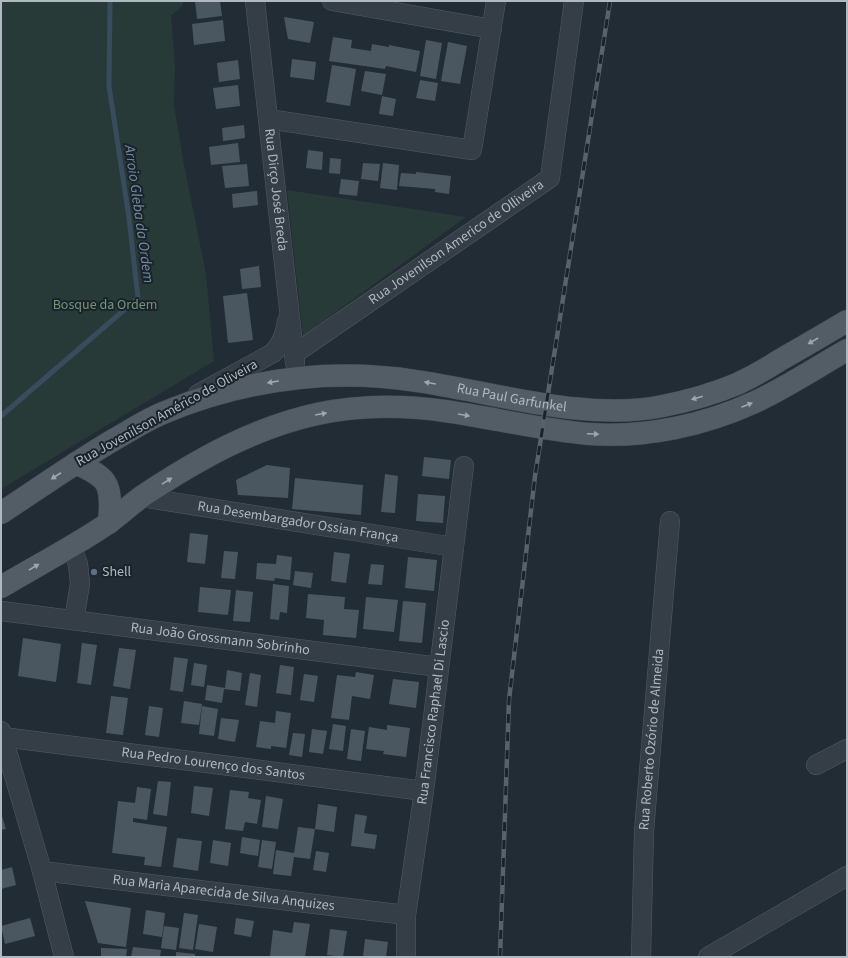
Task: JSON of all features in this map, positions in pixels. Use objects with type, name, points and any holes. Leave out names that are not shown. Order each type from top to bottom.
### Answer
[{"type":"main road","name":"Rua Paul Garfunkel","points":[[162,413],[210,396],[240,388],[297,378],[325,376],[385,377],[549,404],[589,409],[633,410],[661,407],[715,393],[738,384],[847,321]]},
{"type":"main road","name":"Rua Paul Garfunkel","points":[[142,497],[220,449],[252,434],[283,423],[318,414],[352,409],[412,408],[446,411],[533,427],[579,433],[622,435],[648,433],[700,422],[755,402],[847,350]]},
{"type":"main road","name":"Rua Jovenilson Américo de Oliveira","points":[[1,513],[76,463],[162,413]]},
{"type":"main road","points":[[76,463],[95,473],[106,482],[111,502],[109,523]]},
{"type":"main road","points":[[1,587],[109,523],[142,497]]},
{"type":"street","name":"Rua Dirço José Breda","points":[[255,1],[297,378]]},
{"type":"street","points":[[332,1],[492,29]]},
{"type":"street","points":[[268,119],[472,150],[496,1]]},
{"type":"street","name":"Rua Jovenilson Americo de Olliveira","points":[[294,354],[550,178],[574,1]]},
{"type":"street","name":"Rua Jovenilson Américo de Oliveira","points":[[162,413],[273,353],[280,345],[285,333],[289,310]]},
{"type":"street","name":"Rua Francisco Raphael Di Lascio","points":[[406,957],[406,914],[424,791],[464,466]]},
{"type":"street","name":"Rua Desembargador Ossian França","points":[[142,497],[454,547]]},
{"type":"street","name":"Rua Roberto Ozório de Almeida","points":[[641,957],[644,831],[670,521]]},
{"type":"street","points":[[71,546],[78,564],[80,584],[74,620]]},
{"type":"street","name":"Rua João Grossmann Sobrinho","points":[[1,611],[439,667]]},
{"type":"street","points":[[2,734],[42,871],[64,957]]},
{"type":"street","name":"Rua Pedro Lourenço dos Santos","points":[[2,734],[424,791]]},
{"type":"street","points":[[816,766],[847,749]]},
{"type":"street","name":"Rua Maria Aparecida de Silva Anquizes","points":[[42,871],[406,914]]},
{"type":"street","points":[[708,957],[847,876]]},
{"type":"green space","name":"Bosque da Ordem","points":[[1,1],[183,1],[183,5],[171,16],[175,66],[174,105],[184,165],[206,274],[214,361],[1,489]]},
{"type":"green space","points":[[287,190],[466,217],[303,336]]},
{"type":"building","points":[[195,1],[220,1],[222,16],[197,19]]},
{"type":"building","points":[[284,17],[314,22],[310,43],[288,39]]},
{"type":"building","points":[[223,20],[225,41],[194,45],[192,24]]},
{"type":"building","points":[[333,37],[352,40],[351,48],[371,51],[372,44],[389,47],[389,45],[420,51],[416,72],[386,66],[385,69],[329,61]]},
{"type":"building","points":[[426,40],[442,43],[436,79],[420,76]]},
{"type":"building","points":[[448,42],[467,46],[460,84],[441,81]]},
{"type":"building","points":[[292,59],[316,62],[314,80],[290,77]]},
{"type":"building","points":[[238,60],[240,79],[219,82],[217,63]]},
{"type":"building","points":[[332,65],[356,69],[350,106],[326,102]]},
{"type":"building","points":[[365,71],[386,74],[382,95],[361,91]]},
{"type":"building","points":[[420,80],[438,83],[435,101],[416,98]]},
{"type":"building","points":[[238,85],[240,106],[216,109],[213,88]]},
{"type":"building","points":[[382,96],[396,99],[393,116],[379,114]]},
{"type":"building","points":[[244,125],[245,138],[223,141],[222,128]]},
{"type":"building","points":[[238,143],[240,162],[211,165],[209,147]]},
{"type":"building","points":[[308,150],[323,152],[322,170],[306,168]]},
{"type":"building","points":[[330,158],[341,159],[340,174],[329,173]]},
{"type":"building","points":[[363,163],[380,164],[378,181],[361,179]]},
{"type":"building","points":[[383,163],[399,165],[397,190],[380,188]]},
{"type":"building","points":[[247,164],[249,186],[225,188],[222,166]]},
{"type":"building","points":[[416,172],[451,176],[449,194],[435,192],[435,189],[399,186],[401,173],[416,174]]},
{"type":"building","points":[[341,179],[359,181],[357,196],[339,194]]},
{"type":"building","points":[[257,191],[258,205],[233,208],[232,194]]},
{"type":"building","points":[[259,266],[261,287],[242,289],[240,269]]},
{"type":"building","points":[[247,293],[253,340],[228,343],[223,296]]},
{"type":"building","points":[[424,457],[451,460],[449,479],[422,476]]},
{"type":"building","points":[[267,465],[290,468],[288,498],[238,495],[236,480]]},
{"type":"building","points":[[385,474],[398,476],[395,513],[381,512]]},
{"type":"building","points":[[295,478],[363,485],[361,515],[292,509]]},
{"type":"building","points":[[418,494],[445,496],[443,523],[416,521]]},
{"type":"building","points":[[190,533],[208,535],[205,564],[187,562]]},
{"type":"building","points":[[224,551],[238,552],[235,579],[221,578]]},
{"type":"building","points":[[334,552],[350,554],[346,583],[331,581]]},
{"type":"building","points":[[277,555],[292,557],[290,580],[275,578],[274,581],[256,579],[257,563],[276,564]]},
{"type":"building","points":[[408,557],[437,560],[434,591],[405,588]]},
{"type":"building","points":[[371,564],[384,565],[382,585],[368,584]]},
{"type":"building","points":[[295,571],[313,573],[311,588],[293,585]]},
{"type":"building","points":[[273,584],[289,586],[287,613],[280,612],[279,620],[270,619]]},
{"type":"building","points":[[200,587],[231,590],[228,615],[198,612]]},
{"type":"building","points":[[236,590],[253,592],[250,622],[233,621]]},
{"type":"building","points":[[308,594],[345,597],[344,609],[359,610],[356,638],[323,635],[324,620],[306,618]]},
{"type":"building","points":[[366,597],[398,600],[394,632],[363,629]]},
{"type":"building","points":[[403,601],[426,603],[422,643],[399,641]]},
{"type":"building","points":[[23,638],[61,644],[56,682],[18,676]]},
{"type":"building","points":[[82,643],[97,645],[91,685],[77,683]]},
{"type":"building","points":[[119,648],[136,650],[130,689],[113,686]]},
{"type":"building","points":[[174,657],[188,659],[183,692],[170,690]]},
{"type":"building","points":[[194,663],[207,665],[204,687],[191,685]]},
{"type":"building","points":[[280,665],[294,667],[291,695],[276,693]]},
{"type":"building","points":[[227,670],[242,673],[240,691],[224,689],[222,703],[205,700],[207,685],[225,688]]},
{"type":"building","points":[[356,672],[374,675],[370,699],[352,696],[349,720],[331,718],[337,675],[355,677]]},
{"type":"building","points":[[250,673],[261,675],[257,707],[245,705]]},
{"type":"building","points":[[304,674],[318,676],[314,702],[300,700]]},
{"type":"building","points":[[393,679],[419,682],[416,708],[389,704]]},
{"type":"building","points":[[111,696],[128,698],[123,735],[106,733]]},
{"type":"building","points":[[184,701],[202,704],[199,725],[181,723]]},
{"type":"building","points":[[149,706],[163,708],[159,737],[145,735]]},
{"type":"building","points":[[202,706],[218,709],[214,736],[199,734]]},
{"type":"building","points":[[276,711],[291,713],[286,748],[271,746],[271,749],[256,747],[260,721],[275,723]]},
{"type":"building","points":[[221,718],[239,720],[235,742],[218,739]]},
{"type":"building","points":[[333,724],[346,726],[343,751],[329,749]]},
{"type":"building","points":[[387,725],[410,728],[406,757],[383,754],[384,751],[366,749],[369,727],[387,730]]},
{"type":"building","points":[[312,729],[327,731],[323,754],[309,752]]},
{"type":"building","points":[[351,729],[365,731],[361,761],[347,759]]},
{"type":"building","points":[[293,733],[305,734],[302,757],[289,755]]},
{"type":"building","points":[[158,781],[171,782],[167,816],[153,814]]},
{"type":"building","points":[[194,786],[213,788],[209,816],[191,813]]},
{"type":"building","points":[[137,787],[151,789],[147,820],[133,818],[133,822],[167,827],[161,867],[144,865],[145,857],[112,853],[118,801],[135,803]]},
{"type":"building","points":[[230,790],[249,792],[248,798],[261,800],[257,824],[245,822],[243,831],[225,829]]},
{"type":"building","points":[[266,796],[283,799],[278,829],[262,827]]},
{"type":"building","points":[[318,804],[337,807],[334,832],[315,829]]},
{"type":"building","points":[[1,813],[6,829],[1,830]]},
{"type":"building","points":[[355,814],[367,816],[364,833],[377,835],[375,849],[351,846]]},
{"type":"building","points":[[298,827],[315,829],[310,859],[294,857],[291,876],[273,874],[276,850],[294,853]]},
{"type":"building","points":[[242,837],[260,840],[258,856],[240,853]]},
{"type":"building","points":[[177,838],[202,841],[198,871],[173,867]]},
{"type":"building","points":[[213,840],[231,843],[228,866],[210,863]]},
{"type":"building","points":[[262,840],[276,842],[272,869],[258,867]]},
{"type":"building","points":[[316,851],[329,853],[326,872],[313,870]]},
{"type":"building","points":[[12,867],[16,885],[1,889],[1,870]]},
{"type":"building","points":[[85,901],[131,908],[126,947],[98,943]]},
{"type":"building","points":[[146,910],[165,913],[162,937],[143,934]]},
{"type":"building","points":[[184,913],[198,915],[193,950],[179,948]]},
{"type":"building","points":[[30,918],[35,936],[5,944],[1,926]]},
{"type":"building","points":[[236,918],[254,921],[251,937],[234,934]]},
{"type":"building","points":[[294,922],[310,924],[305,957],[270,956],[273,930],[292,933]]},
{"type":"building","points":[[199,924],[217,927],[213,952],[195,949]]},
{"type":"building","points":[[164,926],[179,928],[176,950],[161,948]]},
{"type":"building","points":[[330,929],[347,931],[343,957],[327,955]]},
{"type":"building","points":[[365,939],[388,942],[386,957],[363,957]]},
{"type":"building","points":[[133,947],[161,950],[160,957],[131,957]]},
{"type":"building","points":[[101,948],[127,949],[126,957],[101,957]]},
{"type":"building","points":[[176,952],[195,954],[195,957],[176,957]]},
{"type":"waterway","name":"Arroio Gleba da Ordem","points":[[1,416],[138,298],[129,218],[109,86],[110,1]]},
{"type":"railway","points":[[500,957],[509,700],[535,476],[610,1]]},
{"type":"place","name":"Shell","points":[[94,572]]}]
